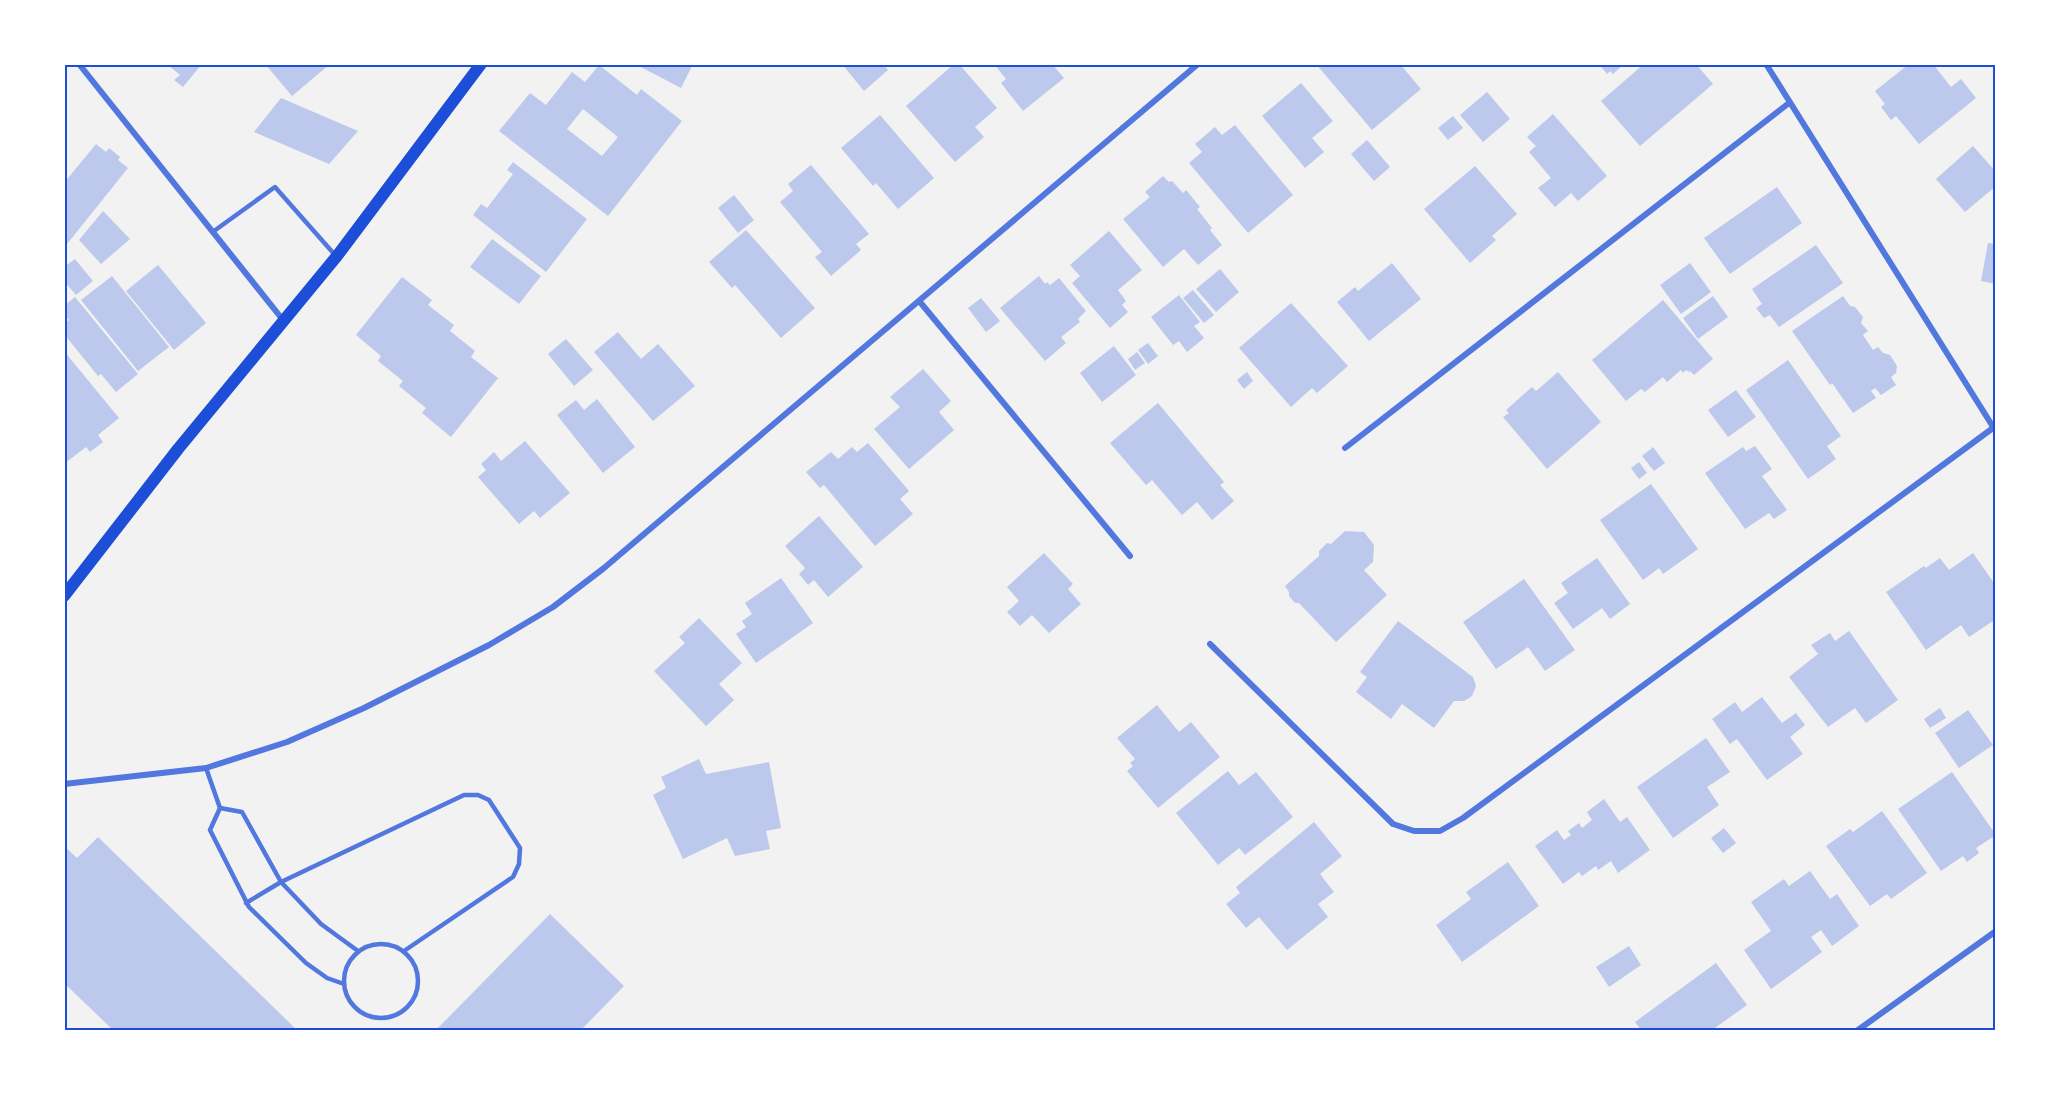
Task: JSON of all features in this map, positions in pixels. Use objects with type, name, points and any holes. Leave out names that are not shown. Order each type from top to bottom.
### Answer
[{"type":"main road","points":[[64,596],[178,449],[337,256],[481,64]]},
{"type":"street","points":[[79,64],[283,320]]},
{"type":"street","points":[[64,784],[206,768],[287,742],[364,708],[489,645],[553,608],[604,568],[920,302],[1198,64]]},
{"type":"street","points":[[1210,644],[1393,824],[1414,831],[1440,831],[1473,811],[1994,429],[1766,64]]},
{"type":"street","points":[[1345,448],[1789,103]]},
{"type":"street","points":[[920,302],[1130,556]]},
{"type":"street","points":[[1858,1030],[1995,931]]},
{"type":"lane","points":[[214,231],[275,187],[337,256]]},
{"type":"lane","points":[[206,768],[220,808],[210,830],[246,903],[306,963],[327,978],[344,984]]},
{"type":"lane","points":[[246,903],[281,882],[464,795],[477,795],[489,800],[519,848],[519,864],[513,877],[404,951]]},
{"type":"lane","points":[[220,808],[242,812],[281,882],[321,924],[358,951]]},
{"type":"lane","points":[[369,945],[393,946],[404,951],[413,960],[418,972],[419,984],[416,996],[399,1014],[388,1018],[375,1018],[364,1014],[347,996],[344,984],[345,972],[350,960],[358,951],[369,945]]},
{"type":"building","points":[[167,64],[202,64],[183,87],[174,80],[180,75]]},
{"type":"building","points":[[265,64],[330,64],[292,96]]},
{"type":"building","points":[[635,64],[693,64],[681,88]]},
{"type":"building","points":[[842,64],[883,64],[888,70],[864,91]]},
{"type":"building","points":[[954,64],[959,64],[997,108],[975,127],[984,137],[955,162],[906,106]]},
{"type":"building","points":[[994,64],[1052,64],[1064,78],[1023,111],[1001,83],[1006,79]]},
{"type":"building","points":[[1316,64],[1400,64],[1421,89],[1372,130]]},
{"type":"building","points":[[1599,64],[1624,64],[1613,74],[1610,71],[1607,74]]},
{"type":"building","points":[[1644,64],[1696,64],[1713,84],[1640,146],[1601,101]]},
{"type":"building","points":[[1909,64],[1933,64],[1951,87],[1961,79],[1976,98],[1919,144],[1896,116],[1891,120],[1881,107],[1885,104],[1875,91]]},
{"type":"building","points":[[599,65],[637,95],[641,89],[682,121],[608,216],[499,131],[530,93],[546,105],[572,72],[585,82]],"holes":[[[583,109],[618,137],[602,156],[567,129]]]},
{"type":"building","points":[[1301,83],[1333,121],[1312,138],[1324,152],[1305,168],[1262,116]]},
{"type":"building","points":[[1487,92],[1510,119],[1483,142],[1460,115]]},
{"type":"building","points":[[281,98],[358,131],[329,164],[254,132]]},
{"type":"building","points":[[1553,114],[1607,176],[1578,201],[1571,193],[1555,207],[1538,188],[1551,178],[1529,152],[1536,146],[1527,137]]},
{"type":"building","points":[[880,115],[934,178],[898,209],[876,183],[873,186],[841,148]]},
{"type":"building","points":[[1453,116],[1463,128],[1448,140],[1438,128]]},
{"type":"building","points":[[1235,125],[1293,195],[1248,233],[1189,163],[1202,152],[1195,144],[1215,127],[1222,135]]},
{"type":"building","points":[[1367,140],[1390,167],[1374,181],[1351,154]]},
{"type":"building","points":[[96,144],[106,152],[109,148],[128,168],[67,244],[64,243],[64,183]]},
{"type":"building","points":[[1973,146],[1996,172],[1996,186],[1965,212],[1936,179]]},
{"type":"building","points":[[513,162],[587,219],[546,272],[473,215],[481,204],[487,208],[513,174],[507,170]]},
{"type":"building","points":[[811,165],[869,234],[856,244],[861,250],[831,276],[815,257],[822,252],[780,202],[793,191],[788,184]]},
{"type":"building","points":[[1475,166],[1517,214],[1492,236],[1496,240],[1470,263],[1424,209]]},
{"type":"building","points":[[1163,176],[1169,182],[1172,181],[1183,193],[1186,190],[1200,207],[1197,209],[1222,245],[1198,265],[1184,249],[1163,267],[1123,219],[1150,197],[1145,192]]},
{"type":"building","points":[[1777,187],[1802,223],[1730,274],[1704,238]]},
{"type":"building","points":[[734,195],[754,220],[738,233],[718,208]]},
{"type":"building","points":[[103,211],[130,239],[101,264],[79,240]]},
{"type":"building","points":[[746,230],[815,308],[781,338],[735,285],[732,288],[709,262]]},
{"type":"building","points":[[1109,231],[1142,270],[1118,290],[1126,301],[1122,305],[1128,312],[1110,328],[1072,283],[1080,276],[1070,265]]},
{"type":"building","points":[[492,239],[541,276],[519,304],[470,267]]},
{"type":"building","points":[[1988,243],[1996,244],[1996,284],[1981,281]]},
{"type":"building","points":[[1816,245],[1843,283],[1779,327],[1770,315],[1764,318],[1756,308],[1762,304],[1752,289]]},
{"type":"building","points":[[75,259],[93,281],[76,295],[64,281],[64,267]]},
{"type":"building","points":[[1392,263],[1421,299],[1369,341],[1337,302],[1355,287],[1358,291]]},
{"type":"building","points":[[1690,263],[1711,292],[1681,314],[1660,285]]},
{"type":"building","points":[[158,265],[206,323],[174,350],[126,291]]},
{"type":"building","points":[[1220,269],[1239,292],[1216,312],[1196,289]]},
{"type":"building","points":[[112,276],[169,347],[138,371],[81,300]]},
{"type":"building","points":[[1039,276],[1045,284],[1047,282],[1050,285],[1059,278],[1086,311],[1078,319],[1080,322],[1061,337],[1066,343],[1045,361],[1000,308]]},
{"type":"building","points":[[402,277],[432,300],[428,305],[454,325],[450,331],[475,351],[471,357],[498,378],[451,437],[422,413],[426,408],[399,386],[403,381],[378,361],[381,356],[356,335]]},
{"type":"building","points":[[1193,290],[1214,315],[1204,323],[1183,298]]},
{"type":"building","points":[[1179,295],[1200,322],[1194,326],[1204,338],[1187,352],[1179,341],[1173,345],[1151,317]]},
{"type":"building","points":[[1713,296],[1728,317],[1698,339],[1683,318]]},
{"type":"building","points":[[1843,296],[1850,306],[1855,307],[1863,317],[1861,323],[1868,331],[1863,335],[1873,350],[1878,347],[1883,353],[1890,355],[1897,366],[1896,373],[1891,377],[1896,385],[1881,395],[1875,388],[1871,391],[1876,398],[1853,413],[1792,331]]},
{"type":"building","points":[[75,297],[138,374],[116,392],[101,374],[98,376],[64,334],[64,324],[69,320],[64,314],[64,306]]},
{"type":"building","points":[[981,298],[1000,321],[986,332],[968,308]]},
{"type":"building","points":[[1663,300],[1713,359],[1694,375],[1690,371],[1686,370],[1683,373],[1681,370],[1667,382],[1663,377],[1645,392],[1641,389],[1626,401],[1592,360]]},
{"type":"building","points":[[1291,303],[1348,366],[1317,393],[1312,388],[1291,407],[1239,348]]},
{"type":"building","points":[[618,332],[641,359],[658,344],[695,386],[653,421],[594,352]]},
{"type":"building","points":[[566,339],[593,370],[574,386],[548,354]]},
{"type":"building","points":[[1148,343],[1158,356],[1148,364],[1138,350]]},
{"type":"building","points":[[1114,346],[1136,375],[1102,402],[1080,373]]},
{"type":"building","points":[[64,351],[119,418],[98,435],[103,442],[90,452],[86,447],[64,464]]},
{"type":"building","points":[[1137,352],[1145,363],[1135,370],[1128,359]]},
{"type":"building","points":[[1788,360],[1841,436],[1827,446],[1836,459],[1808,479],[1746,390]]},
{"type":"building","points":[[923,369],[951,401],[939,412],[954,430],[909,469],[874,429],[900,407],[890,397]]},
{"type":"building","points":[[1247,372],[1253,381],[1244,389],[1237,380]]},
{"type":"building","points":[[1558,372],[1601,422],[1547,469],[1503,417],[1509,413],[1506,410],[1532,387],[1536,391]]},
{"type":"building","points":[[1736,390],[1756,417],[1728,437],[1708,410]]},
{"type":"building","points":[[597,399],[635,447],[603,473],[557,415],[576,400],[584,410]]},
{"type":"building","points":[[1158,403],[1224,482],[1220,485],[1234,501],[1212,520],[1197,502],[1182,515],[1152,480],[1146,485],[1110,443]]},
{"type":"building","points":[[525,441],[570,493],[540,518],[534,511],[519,524],[478,477],[486,470],[481,464],[494,452],[501,461]]},
{"type":"building","points":[[868,443],[909,491],[900,499],[913,514],[875,546],[824,485],[820,488],[806,472],[831,452],[838,459],[852,447],[857,452]]},
{"type":"building","points":[[1755,446],[1772,469],[1762,476],[1787,510],[1774,519],[1769,513],[1745,529],[1705,473],[1743,447],[1746,451]]},
{"type":"building","points":[[1653,447],[1665,463],[1654,471],[1642,456]]},
{"type":"building","points":[[1639,462],[1647,473],[1639,479],[1631,468]]},
{"type":"building","points":[[1651,484],[1698,549],[1663,574],[1659,568],[1643,580],[1600,520]]},
{"type":"building","points":[[819,516],[863,567],[828,597],[814,580],[808,585],[799,574],[805,568],[785,546]]},
{"type":"building","points":[[1345,531],[1364,532],[1374,545],[1373,562],[1364,570],[1387,595],[1336,642],[1299,603],[1295,603],[1285,586],[1319,556],[1319,551],[1327,543],[1331,544]]},
{"type":"building","points":[[1044,553],[1073,584],[1068,589],[1081,604],[1049,633],[1032,615],[1020,626],[1007,612],[1019,601],[1007,587]]},
{"type":"building","points":[[1973,553],[1996,586],[1996,619],[1969,637],[1961,625],[1926,650],[1886,592],[1940,558],[1949,570]]},
{"type":"building","points":[[1597,558],[1630,604],[1610,619],[1602,608],[1573,629],[1554,603],[1568,593],[1561,583]]},
{"type":"building","points":[[781,578],[813,623],[756,663],[736,634],[746,627],[742,621],[752,614],[745,603]]},
{"type":"building","points":[[1524,579],[1575,650],[1545,671],[1528,647],[1496,669],[1463,622]]},
{"type":"building","points":[[699,618],[742,663],[719,684],[734,700],[706,726],[654,671],[685,643],[679,637]]},
{"type":"building","points":[[1398,621],[1473,677],[1476,686],[1472,696],[1464,701],[1454,701],[1434,728],[1402,704],[1391,719],[1356,692],[1367,677],[1360,672]]},
{"type":"building","points":[[1849,631],[1898,700],[1866,723],[1855,708],[1828,727],[1789,677],[1818,654],[1811,645],[1830,633],[1835,641]]},
{"type":"building","points":[[1762,697],[1782,723],[1796,713],[1805,725],[1790,737],[1803,754],[1767,780],[1737,739],[1730,744],[1712,719],[1735,702],[1742,712]]},
{"type":"building","points":[[1157,705],[1179,732],[1191,722],[1220,757],[1158,808],[1127,771],[1133,766],[1130,763],[1135,759],[1117,738]]},
{"type":"building","points":[[1940,708],[1946,718],[1930,728],[1924,719]]},
{"type":"building","points":[[1968,710],[1993,745],[1959,768],[1935,733]]},
{"type":"building","points":[[1706,738],[1730,772],[1707,787],[1719,805],[1673,838],[1637,787]]},
{"type":"building","points":[[699,759],[706,774],[769,762],[781,828],[766,831],[770,849],[735,856],[727,838],[683,859],[653,795],[666,788],[661,777]]},
{"type":"building","points":[[1228,771],[1239,785],[1256,772],[1293,817],[1245,855],[1239,848],[1218,865],[1176,813]]},
{"type":"building","points":[[1952,772],[1996,835],[1976,848],[1979,853],[1967,862],[1963,856],[1941,871],[1898,809]]},
{"type":"building","points":[[1604,799],[1620,822],[1627,817],[1650,850],[1618,873],[1611,861],[1598,870],[1596,866],[1582,876],[1579,872],[1563,884],[1535,846],[1557,830],[1564,840],[1571,835],[1568,831],[1579,823],[1582,828],[1592,820],[1587,812]]},
{"type":"building","points":[[1882,811],[1927,873],[1891,899],[1887,894],[1870,906],[1826,846],[1850,829],[1853,832]]},
{"type":"building","points":[[1314,822],[1342,856],[1320,874],[1334,892],[1318,904],[1328,917],[1287,950],[1259,917],[1246,928],[1226,904],[1240,893],[1236,887]]},
{"type":"building","points":[[1724,828],[1736,843],[1723,853],[1711,838]]},
{"type":"building","points":[[98,837],[297,1030],[113,1030],[64,983],[64,846],[77,858]]},
{"type":"building","points":[[1508,862],[1539,906],[1462,962],[1436,925],[1471,899],[1466,892]]},
{"type":"building","points":[[1810,871],[1830,899],[1837,894],[1859,926],[1832,946],[1821,930],[1811,937],[1822,952],[1771,989],[1744,950],[1771,931],[1751,902],[1784,879],[1789,886]]},
{"type":"building","points":[[550,914],[624,986],[581,1030],[436,1030]]},
{"type":"building","points":[[1629,946],[1641,965],[1609,987],[1596,967]]},
{"type":"building","points":[[1716,963],[1747,1005],[1712,1030],[1641,1030],[1635,1022]]}]
